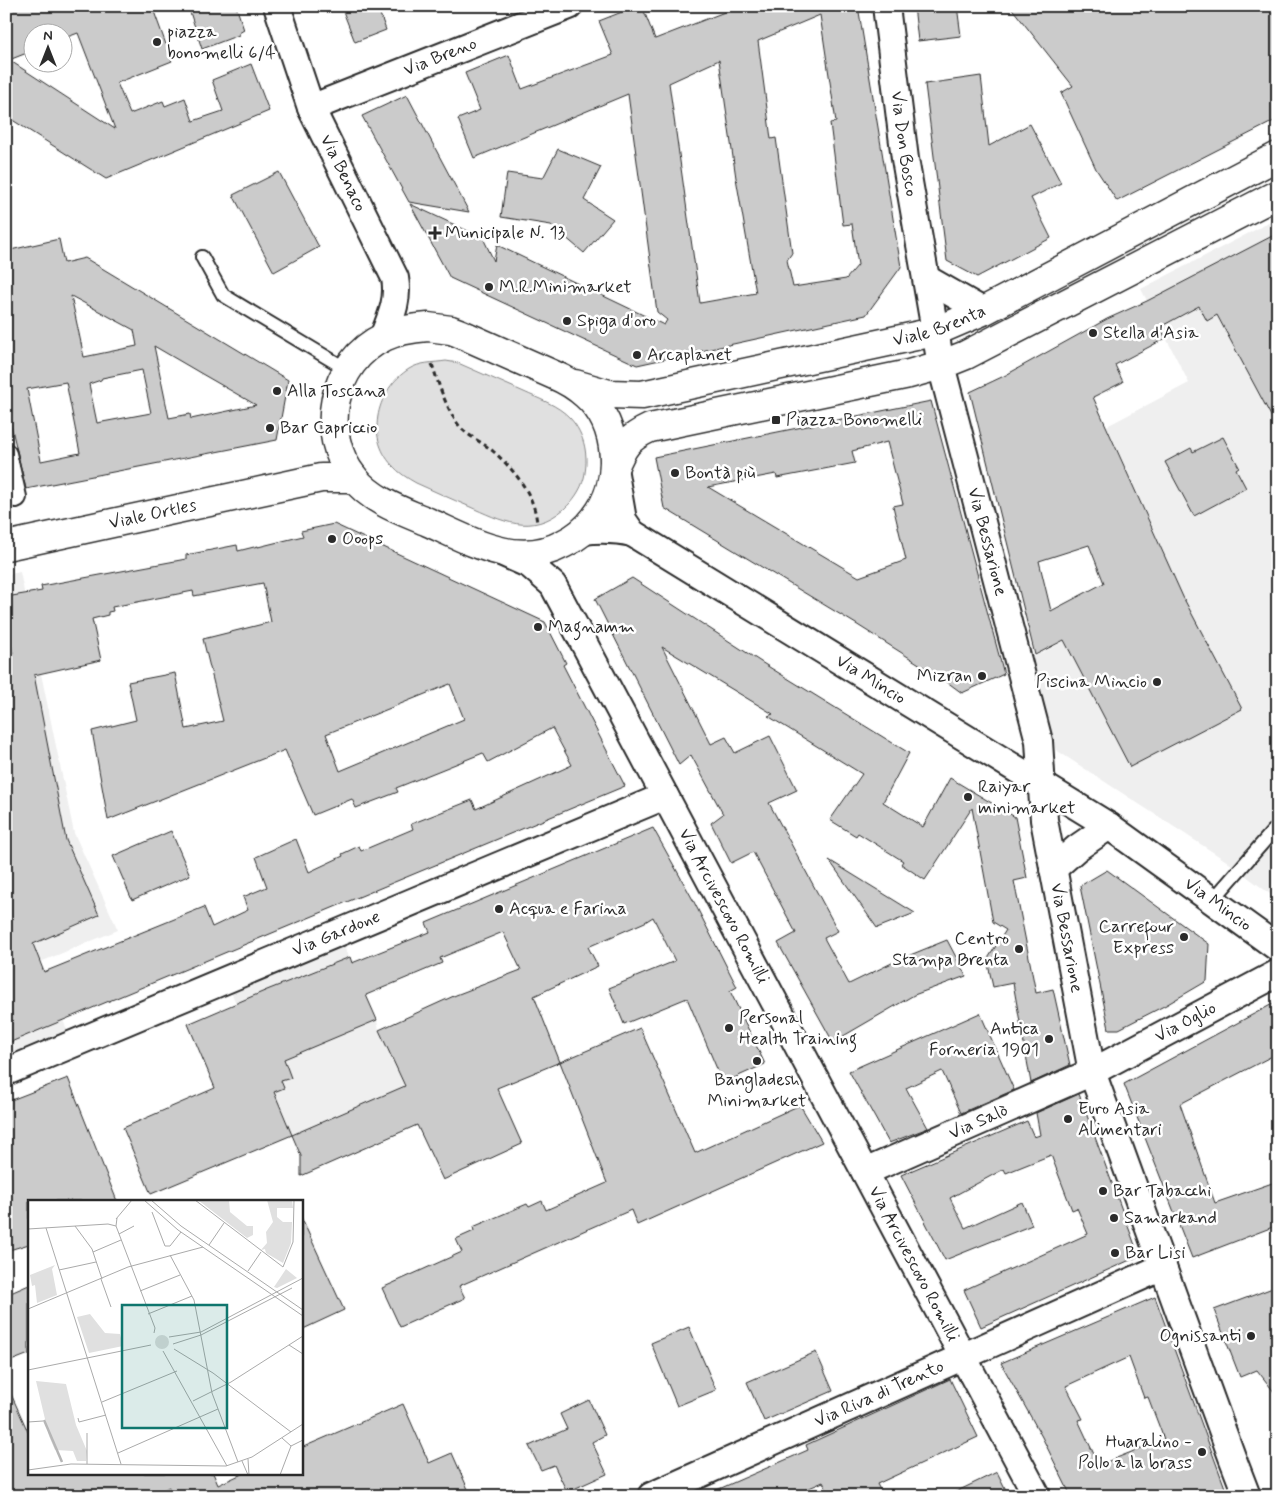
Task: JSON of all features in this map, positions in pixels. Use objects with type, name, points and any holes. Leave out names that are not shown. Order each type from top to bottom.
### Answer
[{"type":"street","name":"Via Benaco","points":[[277,6],[311,108],[395,278],[397,288],[396,303],[383,337]]},
{"type":"street","name":"Via Breno","points":[[311,108],[569,6]]},
{"type":"street","name":"Via Don Bosco","points":[[886,6],[904,159],[941,365]]},
{"type":"street","name":"Viale Brenta","points":[[569,382],[608,394],[642,395],[934,332],[983,311],[1278,156]]},
{"type":"street","name":"Viale Brenta","points":[[614,468],[621,450],[628,441],[636,434],[650,428],[909,374],[941,365],[974,351],[1278,194]]},
{"type":"street","points":[[927,279],[983,311]]},
{"type":"street","points":[[614,468],[608,497],[596,517],[583,532],[548,551],[524,555],[502,552],[485,547],[390,505],[366,491],[345,465],[335,438],[333,423],[335,400],[348,370],[366,349],[383,337],[412,328],[428,327],[451,330],[569,382],[587,395],[604,418],[612,440],[614,468],[623,520],[632,533]]},
{"type":"street","name":"Via Bessarione","points":[[941,365],[1040,742],[1044,820],[1092,1072],[1247,1496]]},
{"type":"street","name":"Viale Ortles","points":[[299,483],[322,466],[335,438]]},
{"type":"street","points":[[6,454],[16,498]]},
{"type":"street","name":"Viale Ortles","points":[[6,546],[321,478],[354,478]]},
{"type":"street","name":"Via Mincio","points":[[583,532],[599,529],[632,533],[1109,826],[1278,948]]},
{"type":"street","name":"Via Arcivescovo Romilli","points":[[502,552],[530,565],[553,584],[1037,1496]]},
{"type":"street","name":"Via Gardone","points":[[6,1072],[665,796]]},
{"type":"street","points":[[1053,868],[1076,848],[1109,826]]},
{"type":"street","name":"Via Oglio","points":[[1092,1072],[1278,973]]},
{"type":"street","name":"Via Salò","points":[[865,1172],[1092,1072]]},
{"type":"street","name":"Via Riva di Trento","points":[[651,1496],[1163,1267]]},
{"type":"lane","points":[[202,257],[223,294],[348,370]]},
{"type":"lane","points":[[1212,901],[1273,831]]},
{"type":"path","points":[[432,364],[442,395],[461,428],[495,453],[527,488],[536,513],[537,524]]},
{"type":"shaded area","points":[[1278,218],[1278,900],[1225,860],[1056,750],[1030,659],[1177,583],[1107,426],[1189,383],[1141,289]]},
{"type":"shaded area","points":[[446,361],[458,363],[548,403],[560,409],[575,424],[582,438],[586,454],[583,482],[573,499],[552,518],[528,524],[516,524],[505,521],[416,483],[392,465],[379,441],[377,427],[382,401],[389,388],[409,369],[422,364]]},
{"type":"shaded area","points":[[20,572],[74,833],[118,930],[38,963],[72,1041],[6,1069],[6,575]]},
{"type":"shaded area","points":[[340,936],[377,1020],[379,1030],[422,1123],[309,1173],[228,985]]},
{"type":"building","points":[[6,6],[152,6],[172,61],[117,83],[130,114],[163,101],[165,106],[185,98],[193,121],[223,111],[212,80],[251,64],[269,111],[106,179],[6,116]],"holes":[[[22,22],[72,22],[72,35],[78,33],[115,129],[27,72],[22,72],[22,68],[9,60],[22,55]]]},
{"type":"building","points":[[188,6],[236,6],[244,30],[239,35],[202,49]]},
{"type":"building","points":[[341,6],[377,6],[386,30],[355,42]]},
{"type":"building","points":[[637,6],[642,6],[655,39],[740,6],[858,6],[901,267],[866,315],[637,365],[450,278],[410,204],[483,238],[494,261],[497,245],[664,325],[667,320],[657,312],[628,94],[474,158],[458,119],[480,110],[465,73],[509,55],[522,89],[613,55],[599,21]],"holes":[[[820,15],[836,122],[830,123],[843,225],[852,224],[858,265],[846,279],[793,287],[787,260],[792,253],[776,138],[771,139],[758,41]],[[719,60],[736,178],[756,293],[700,303],[669,83]]]},
{"type":"building","points":[[914,6],[957,6],[961,36],[918,41]]},
{"type":"building","points":[[1010,6],[1278,6],[1278,119],[1117,201],[1096,169],[1061,93],[1073,86]]},
{"type":"building","points":[[981,76],[989,146],[1030,124],[1061,183],[1031,198],[1051,238],[977,277],[947,261],[925,84]]},
{"type":"building","points":[[407,95],[469,212],[409,202],[362,116]]},
{"type":"building","points":[[558,149],[601,167],[584,200],[613,219],[584,253],[551,225],[501,217],[507,173],[543,178]]},
{"type":"building","points":[[279,172],[319,247],[274,272],[233,195]]},
{"type":"building","points":[[1278,233],[1278,429],[1217,315],[1207,321],[1199,306],[1160,327],[1166,338],[1115,365],[1123,382],[1093,397],[1183,597],[1242,709],[1130,767],[1064,640],[1035,655],[970,392],[1004,376],[1107,319],[1147,301]],"holes":[[[1089,545],[1104,583],[1051,611],[1039,561]]]},
{"type":"building","points":[[59,239],[64,263],[85,258],[288,380],[277,440],[26,489],[6,404],[6,251]],"holes":[[[71,296],[134,330],[137,346],[84,357]],[[154,346],[256,405],[191,419],[190,414],[169,418]],[[142,370],[151,413],[97,423],[89,384],[102,378]],[[66,382],[80,453],[41,461],[27,389]]]},
{"type":"building","points":[[931,401],[1004,674],[962,693],[856,624],[664,508],[654,457]],"holes":[[[887,442],[903,504],[893,506],[906,560],[859,577],[708,487],[776,474],[777,478],[855,463],[852,451]]]},
{"type":"building","points":[[1223,437],[1239,467],[1236,469],[1246,488],[1194,516],[1165,462],[1191,448],[1193,452]]},
{"type":"building","points":[[334,524],[545,622],[566,663],[563,665],[625,786],[6,1044],[6,738],[12,737],[6,704],[6,655],[13,653],[6,619],[6,597],[42,591],[41,586],[186,559],[186,555],[237,545],[238,551],[258,547],[303,536],[301,531]],"holes":[[[263,583],[271,622],[203,639],[223,721],[186,729],[175,673],[128,682],[136,720],[92,731],[108,820],[285,750],[313,815],[352,799],[356,808],[398,792],[396,788],[483,753],[488,762],[552,728],[572,765],[476,809],[472,800],[411,824],[413,829],[361,851],[359,846],[309,872],[296,839],[256,857],[267,887],[243,897],[248,910],[212,927],[204,907],[44,972],[33,944],[99,915],[66,840],[34,675],[101,660],[92,619],[108,615],[108,612],[113,611],[112,607],[193,591],[194,596]],[[450,684],[464,719],[340,771],[326,734]]]},
{"type":"building","points":[[632,578],[761,662],[909,753],[883,802],[923,827],[950,778],[1015,817],[1027,878],[1014,881],[1036,993],[1053,989],[1070,1065],[1031,1083],[1013,983],[993,987],[987,960],[1006,930],[993,922],[972,808],[925,880],[901,864],[903,861],[858,833],[856,836],[830,820],[862,774],[768,716],[773,714],[662,647],[711,744],[726,737],[735,753],[770,736],[797,790],[769,803],[838,931],[824,938],[849,984],[898,960],[947,940],[966,976],[914,995],[833,1042],[778,943],[796,933],[753,852],[731,863],[711,823],[723,814],[691,755],[679,765],[595,599]]},
{"type":"building","points":[[653,828],[692,898],[737,987],[730,991],[765,1064],[723,1083],[687,998],[624,1024],[609,988],[675,961],[653,917],[588,947],[598,966],[534,996],[560,1062],[497,1088],[522,1144],[443,1180],[417,1125],[301,1176],[301,1156],[292,1135],[151,1194],[123,1128],[215,1088],[188,1024],[350,957],[352,963],[430,932],[426,923]],"holes":[[[503,932],[521,970],[456,995],[379,1030],[405,1086],[292,1135],[274,1092],[284,1088],[281,1081],[291,1078],[284,1059],[377,1020],[366,995],[442,963],[440,958]]]},
{"type":"building","points":[[171,831],[190,875],[132,900],[113,856]]},
{"type":"building","points":[[829,860],[915,913],[877,928]]},
{"type":"building","points":[[1107,870],[1209,944],[1207,981],[1119,1029],[1109,1029],[1080,886]]},
{"type":"building","points":[[1278,1001],[1278,1053],[1180,1104],[1215,1203],[1278,1181],[1278,1225],[1192,1258],[1124,1084]]},
{"type":"building","points":[[980,1013],[1014,1090],[961,1113],[942,1071],[906,1088],[928,1128],[889,1143],[849,1071]]},
{"type":"building","points":[[640,1028],[695,1153],[800,1105],[822,1142],[637,1225],[631,1210],[459,1286],[465,1298],[400,1327],[382,1288],[462,1252],[456,1239],[474,1231],[473,1227],[527,1204],[529,1207],[542,1201],[546,1210],[607,1183],[560,1062]]},
{"type":"building","points":[[68,1078],[117,1200],[28,1200],[28,1244],[6,1251],[6,1102]]},
{"type":"building","points":[[1079,1094],[1139,1256],[981,1327],[964,1290],[1088,1234],[1077,1208],[1072,1210],[1051,1155],[1006,1173],[1004,1169],[950,1198],[965,1228],[1022,1202],[1032,1225],[945,1260],[901,1175],[1027,1121],[1034,1137],[1040,1135],[1036,1113]]},
{"type":"building","points":[[302,1219],[344,1310],[302,1330]]},
{"type":"building","points":[[28,1285],[28,1354],[6,1363],[6,1295]]},
{"type":"building","name":"Ognissanti","points":[[1278,1286],[1278,1397],[1257,1370],[1240,1377],[1214,1310]]},
{"type":"building","points":[[1155,1297],[1228,1496],[1071,1496],[1042,1437],[1001,1363]],"holes":[[[1129,1357],[1144,1398],[1148,1397],[1164,1439],[1099,1465],[1078,1420],[1083,1419],[1066,1386]]]},
{"type":"building","points":[[689,1327],[716,1390],[677,1406],[651,1343]]},
{"type":"building","points":[[816,1352],[833,1391],[764,1421],[747,1382]]},
{"type":"building","points":[[950,1379],[978,1437],[877,1484],[883,1496],[830,1496],[823,1482],[791,1496],[703,1496],[808,1450],[806,1445]]},
{"type":"building","points":[[6,1383],[28,1432],[28,1474],[213,1474],[218,1485],[242,1474],[302,1474],[302,1448],[403,1404],[429,1463],[452,1453],[471,1496],[173,1496],[169,1487],[150,1496],[6,1496]]},
{"type":"building","points":[[589,1400],[605,1435],[592,1442],[607,1474],[567,1492],[554,1465],[541,1470],[529,1446],[567,1429],[560,1414]]},
{"type":"building","points":[[997,1472],[1009,1496],[947,1496]]},
{"type":"place","name":"piazza bonomelli 6/4","points":[[157,42]]},
{"type":"place","name":"Municipale N. 13","points":[[435,233]]},
{"type":"place","name":"M.R.Minimarket","points":[[489,287]]},
{"type":"place","name":"Spiga d'oro","points":[[567,321]]},
{"type":"place","name":"Stella d'Asia","points":[[1093,333]]},
{"type":"place","name":"Arcaplanet","points":[[637,355]]},
{"type":"place","name":"Alla Toscana","points":[[277,391]]},
{"type":"place","name":"Piazza Bonomelli","points":[[776,420]]},
{"type":"place","name":"Bar Capriccio","points":[[270,428]]},
{"type":"place","name":"Bontà più","points":[[675,473]]},
{"type":"place","name":"Ooops","points":[[332,539]]},
{"type":"place","name":"Magnamm","points":[[538,627]]},
{"type":"place","name":"Mizran","points":[[982,676]]},
{"type":"place","name":"Piscina Mincio","points":[[1157,682]]},
{"type":"place","name":"Raiyar minimarket","points":[[968,797]]},
{"type":"place","name":"Acqua e Farina","points":[[499,909]]},
{"type":"place","name":"Carrefour Express","points":[[1184,937]]},
{"type":"place","name":"Centro Stampa Brenta","points":[[1019,949]]},
{"type":"place","name":"Personal Health Training","points":[[729,1028]]},
{"type":"place","name":"Antica Forneria 1901","points":[[1049,1039]]},
{"type":"place","name":"Bangladesh Minimarket","points":[[757,1061]]},
{"type":"place","name":"Euro Asia Alimentari","points":[[1068,1119]]},
{"type":"place","name":"Bar Tabacchi","points":[[1103,1191]]},
{"type":"place","name":"Samarkand","points":[[1114,1218]]},
{"type":"place","name":"Bar Lisi","points":[[1115,1253]]},
{"type":"place","name":"Ognissanti","points":[[1251,1336]]},
{"type":"place","name":"Huaralino - Pollo a la brass","points":[[1202,1452]]}]
